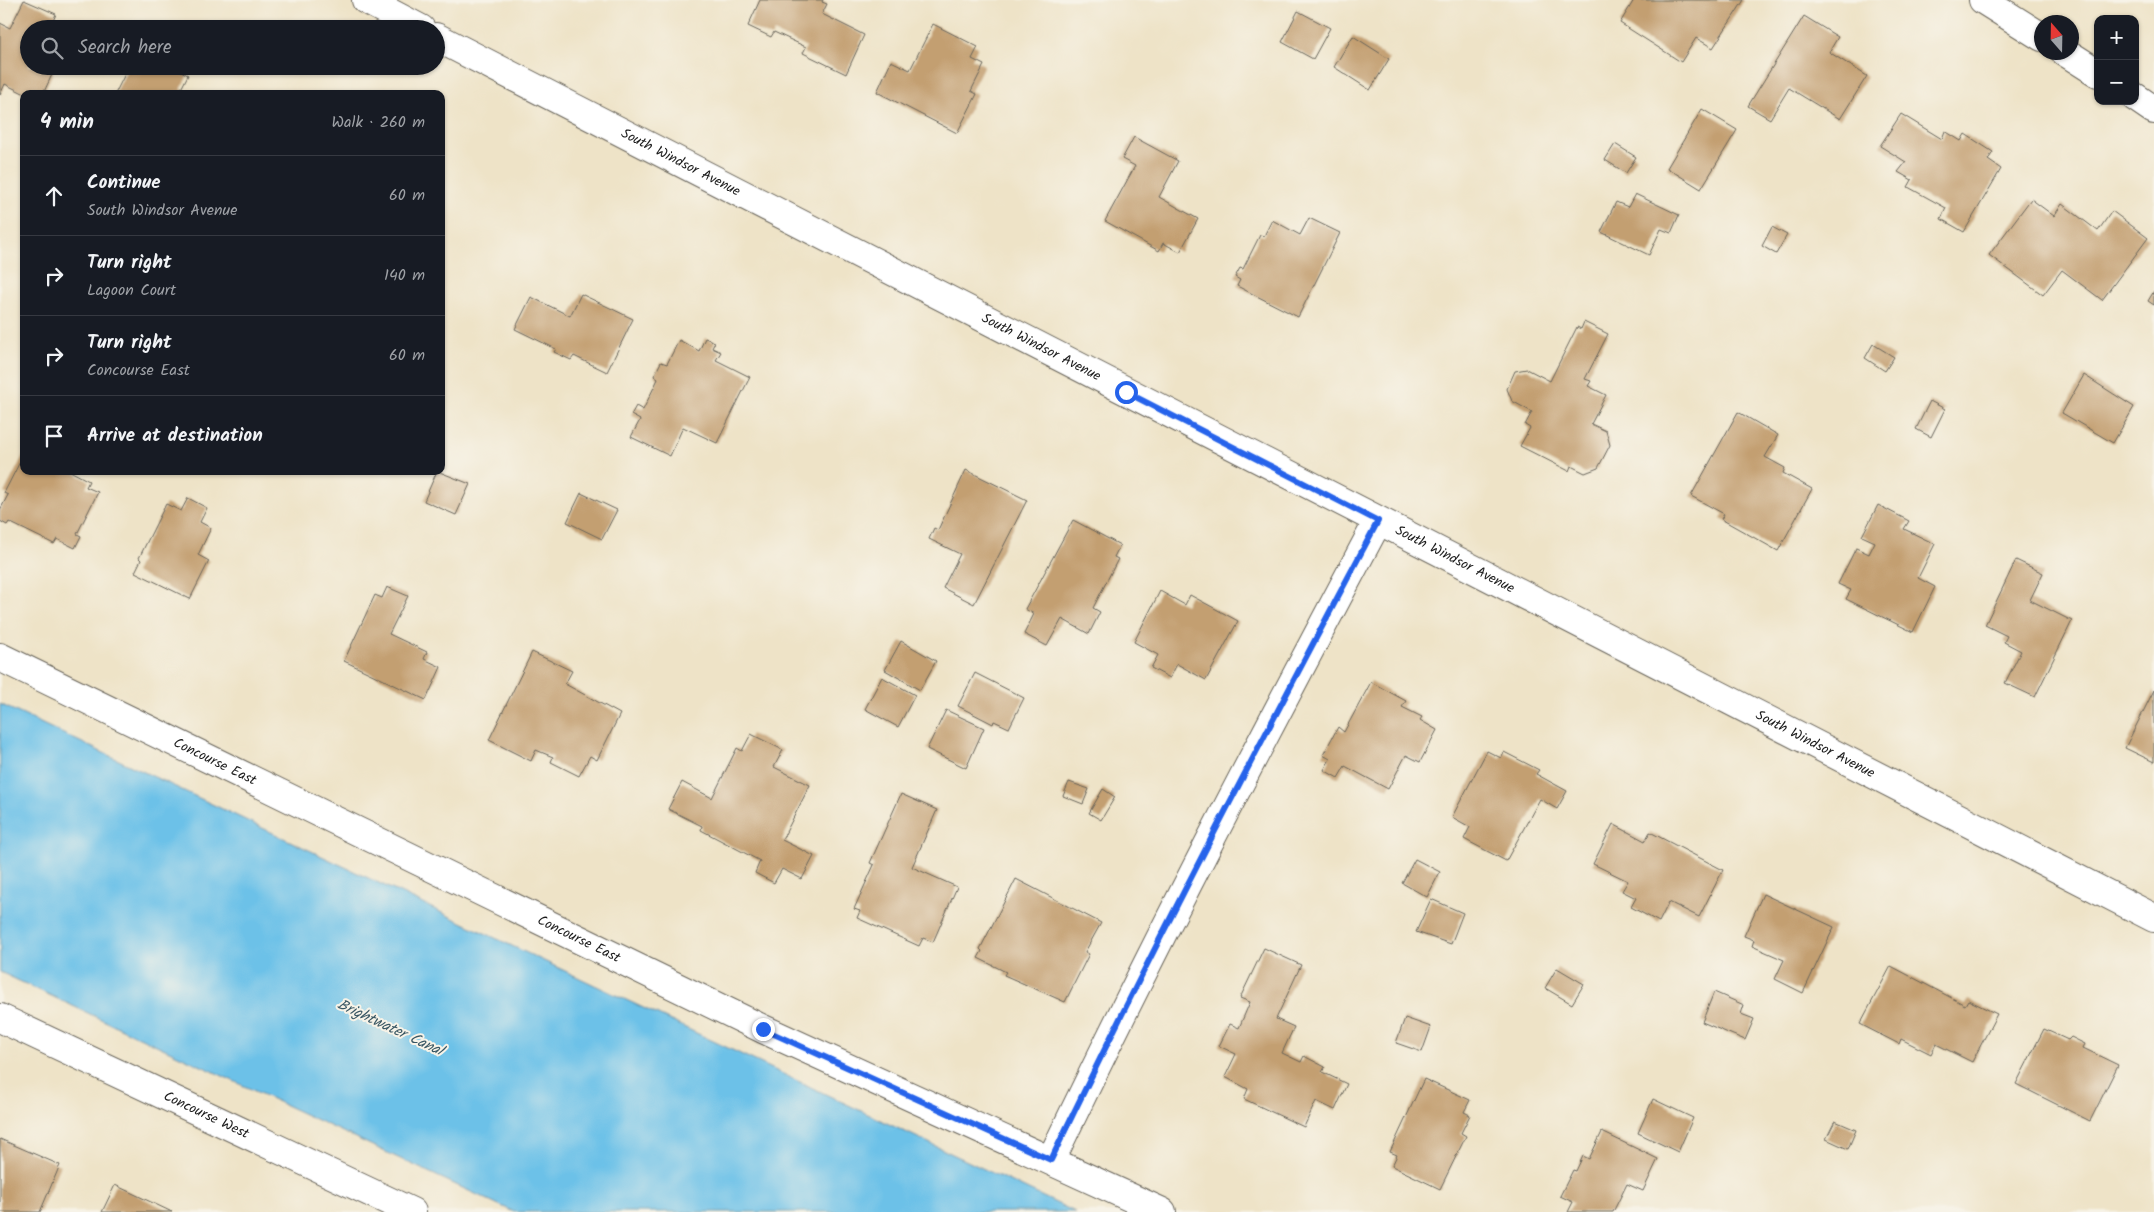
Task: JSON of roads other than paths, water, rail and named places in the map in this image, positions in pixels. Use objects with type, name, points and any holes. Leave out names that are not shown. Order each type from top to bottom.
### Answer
[{"type":"street","points":[[366,0],[404,20]]},
{"type":"street","points":[[1983,0],[2034,32]]},
{"type":"street","name":"South Windsor Avenue","points":[[445,41],[2154,918]]},
{"type":"street","points":[[2078,60],[2094,70]]},
{"type":"street","points":[[2139,101],[2154,110]]},
{"type":"street","points":[[1051,1160],[1131,992],[1238,783],[1378,521]]},
{"type":"street","name":"Concourse East","points":[[0,657],[754,1024],[1162,1212]]},
{"type":"street","name":"Concourse West","points":[[0,1018],[412,1212]]},
{"type":"water","name":"Brightwater Canal","points":[[0,704],[1075,1212],[514,1212],[0,972]]}]
